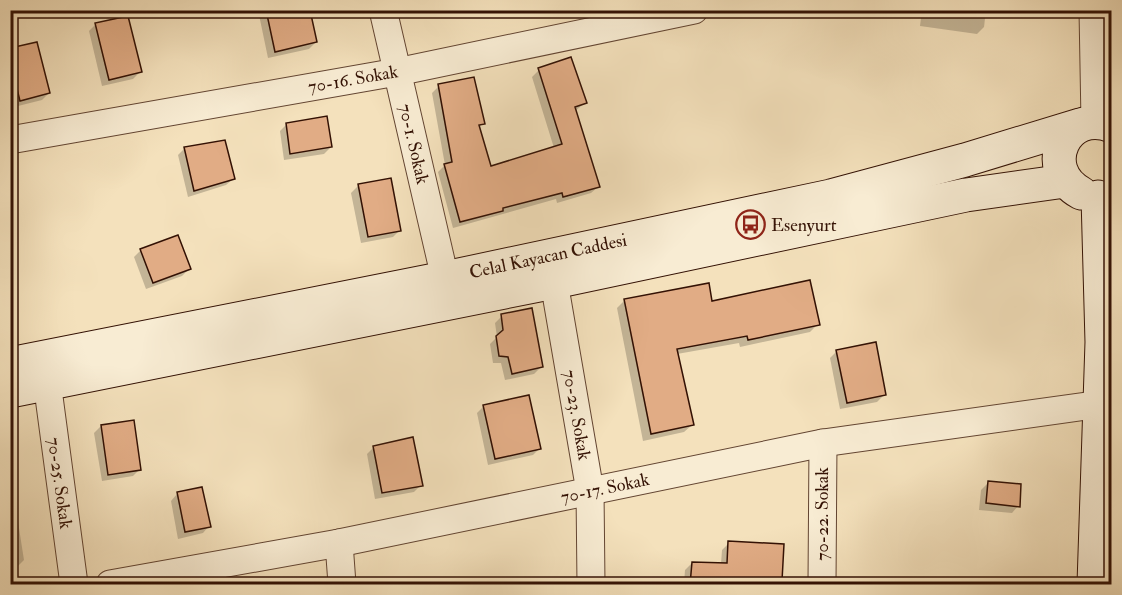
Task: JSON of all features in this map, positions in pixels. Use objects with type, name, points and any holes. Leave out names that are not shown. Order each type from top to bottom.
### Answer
[{"type":"street","name":"70-1. Sokak","points":[[383,10],[446,278]]},
{"type":"street","name":"70-16. Sokak","points":[[10,140],[397,72],[694,10]]},
{"type":"street","points":[[1093,10],[1095,124],[1072,130],[1061,145],[1058,164],[1065,181],[1080,193],[1105,195],[1101,404],[1094,585]]},
{"type":"street","name":"Celal Kayacan Caddesi","points":[[10,364],[446,278],[831,196],[1095,124]]},
{"type":"street","name":"Celal Kayacan Caddesi","points":[[10,391],[554,282],[966,195],[1065,181]]},
{"type":"street","name":"70-23. Sokak","points":[[554,282],[590,491],[591,585]]},
{"type":"street","name":"70-25. Sokak","points":[[47,382],[74,585]]},
{"type":"street","name":"70-17. Sokak","points":[[110,585],[339,543],[823,443],[1101,404]]},
{"type":"street","name":"70-22. Sokak","points":[[822,585],[823,443]]},
{"type":"street","points":[[339,543],[342,585]]},
{"type":"building","points":[[266,10],[310,10],[317,42],[275,52]]},
{"type":"building","points":[[128,16],[142,72],[109,80],[95,23]]},
{"type":"building","points":[[37,42],[50,93],[20,101],[10,61],[10,48]]},
{"type":"building","points":[[571,57],[587,103],[575,107],[600,187],[563,197],[562,193],[460,222],[444,164],[452,162],[438,84],[474,77],[485,124],[479,125],[491,166],[562,144],[538,68]]},
{"type":"building","points":[[327,116],[332,147],[290,154],[286,123]]},
{"type":"building","points":[[225,140],[235,179],[194,191],[184,147]]},
{"type":"building","points":[[391,178],[401,231],[368,237],[358,184]]},
{"type":"building","points":[[178,235],[191,269],[153,283],[140,249]]},
{"type":"building","points":[[810,280],[820,325],[748,340],[747,336],[677,349],[694,425],[651,434],[624,299],[709,283],[712,301]]},
{"type":"building","points":[[532,308],[543,367],[512,374],[508,357],[499,356],[496,336],[503,330],[501,314]]},
{"type":"building","points":[[876,342],[886,395],[847,403],[836,350]]},
{"type":"building","points":[[529,395],[541,449],[495,459],[483,405]]},
{"type":"building","points":[[134,420],[141,470],[108,475],[101,425]]},
{"type":"building","points":[[413,437],[423,486],[382,493],[373,446]]},
{"type":"building","points":[[988,481],[1021,484],[1020,507],[986,503]]},
{"type":"building","points":[[202,487],[211,527],[185,532],[177,492]]},
{"type":"building","points":[[728,541],[784,544],[782,581],[731,578],[730,585],[690,585],[692,562],[727,563]]},
{"type":"place","name":"Esenyurt","points":[[750,225]]}]
